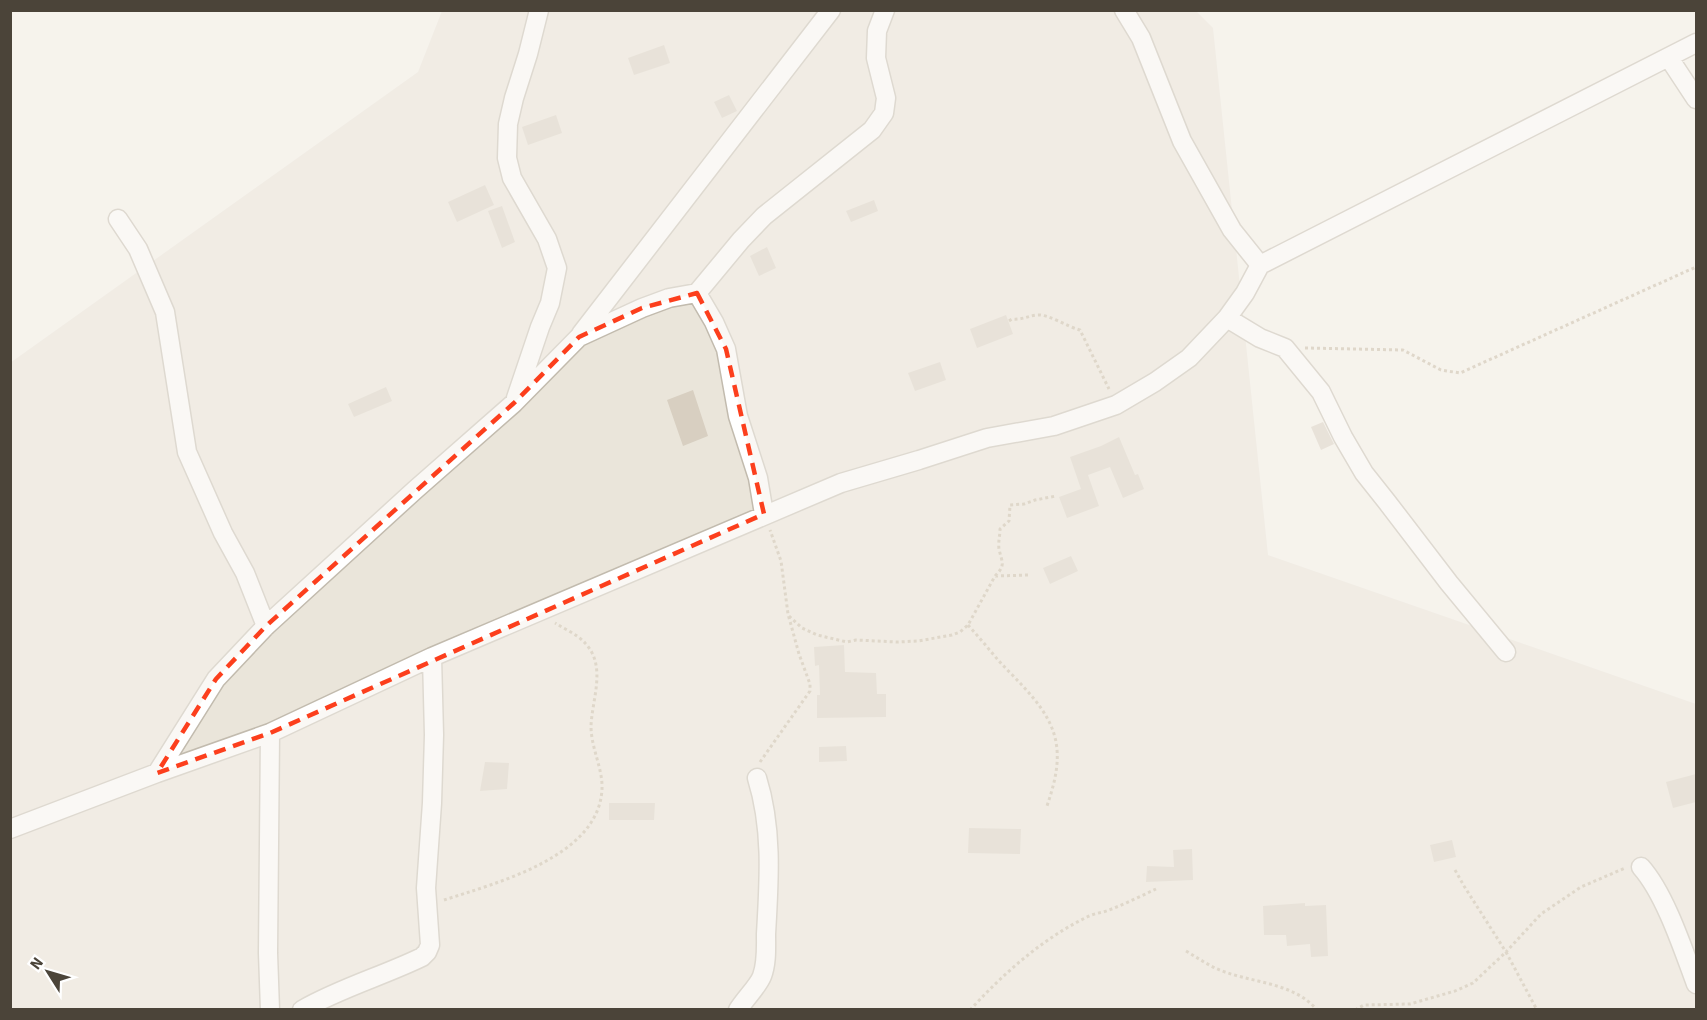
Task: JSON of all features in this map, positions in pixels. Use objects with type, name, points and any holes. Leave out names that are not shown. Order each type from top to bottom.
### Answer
[{"type":"street","points":[[514,403],[550,303],[557,268],[547,239],[512,178],[507,158],[510,116],[538,10]]},
{"type":"street","points":[[157,773],[216,679],[266,626],[514,403],[579,337],[831,10]]},
{"type":"street","points":[[579,337],[642,308],[669,298],[697,293],[764,216],[872,130],[884,113],[886,98],[876,58],[877,31],[885,10]]},
{"type":"street","points":[[1124,10],[1141,38],[1182,141],[1232,230],[1260,265]]},
{"type":"street","points":[[10,829],[270,733],[432,657],[841,483],[987,438],[1054,426],[1116,405],[1189,358],[1227,318],[1245,293],[1260,265],[1696,43]]},
{"type":"street","points":[[1669,58],[1696,99]]},
{"type":"street","points":[[118,219],[138,249],[165,312],[188,452],[223,533],[245,573],[266,626]]},
{"type":"street","points":[[697,293],[726,349],[738,416],[758,477],[765,514]]},
{"type":"street","points":[[1227,318],[1260,338],[1285,348],[1321,392],[1364,474],[1449,584],[1506,652]]},
{"type":"street","points":[[302,1010],[321,998],[422,957],[430,945],[426,888],[429,869],[433,764],[432,657]]},
{"type":"street","points":[[270,733],[268,941],[270,1010]]},
{"type":"street","points":[[738,1010],[762,977],[765,961],[769,854],[763,797],[757,778]]},
{"type":"street","points":[[1641,867],[1660,897],[1696,984]]},
{"type":"path","points":[[1285,348],[1403,350],[1441,370],[1460,373],[1696,267]]},
{"type":"path","points":[[1009,321],[1039,315],[1080,330],[1116,405]]},
{"type":"path","points":[[788,615],[802,627],[817,635],[847,642],[856,640],[918,641],[960,632],[968,625],[995,576],[1002,569],[999,547],[1000,529],[1009,521],[1010,505],[1056,496]]},
{"type":"path","points":[[757,778],[756,769],[761,759],[810,691],[810,684],[788,615],[781,561],[765,514]]},
{"type":"path","points":[[995,576],[1029,575]]},
{"type":"path","points":[[428,905],[489,887],[546,861],[571,845],[583,834],[600,803],[602,787],[591,727],[597,681],[596,659],[585,642],[538,613]]},
{"type":"path","points":[[968,625],[1030,694],[1050,722],[1056,742],[1057,763],[1055,784],[1047,806]]},
{"type":"path","points":[[1355,1010],[1364,1005],[1410,1004],[1455,991],[1473,982],[1506,952],[1541,914],[1581,887],[1629,866],[1641,867]]},
{"type":"path","points":[[1455,870],[1506,952],[1537,1010]]},
{"type":"path","points":[[970,1010],[1022,959],[1071,926],[1088,916],[1106,912],[1156,889]]},
{"type":"path","points":[[1186,951],[1215,968],[1248,980],[1284,988],[1309,1000],[1317,1010]]},
{"type":"highlighted area","points":[[697,293],[726,349],[764,514],[270,733],[157,773],[216,679],[266,626],[514,403],[579,337],[642,308]]},
{"type":"shaded area","points":[[442,11],[1196,11],[1213,28],[1268,555],[1696,704],[1696,1009],[11,1009],[10,363],[418,72]]},
{"type":"building","points":[[664,45],[670,63],[634,75],[628,58]]},
{"type":"building","points":[[729,95],[737,111],[722,118],[714,102]]},
{"type":"building","points":[[556,115],[562,133],[528,145],[522,127]]},
{"type":"building","points":[[485,185],[494,205],[457,222],[448,202]]},
{"type":"building","points":[[874,200],[878,211],[851,222],[846,211]]},
{"type":"building","points":[[502,206],[515,242],[502,248],[488,211]]},
{"type":"building","points":[[767,247],[776,268],[759,276],[750,256]]},
{"type":"building","points":[[1006,315],[1013,334],[977,348],[970,329]]},
{"type":"building","points":[[940,362],[946,380],[915,391],[908,373]]},
{"type":"building","points":[[386,387],[392,401],[354,417],[348,404]]},
{"type":"building","points":[[693,390],[708,436],[683,446],[667,400]]},
{"type":"building","points":[[1323,422],[1334,444],[1321,450],[1311,427]]},
{"type":"building","points":[[1119,437],[1135,475],[1138,474],[1144,489],[1123,498],[1110,467],[1088,475],[1099,506],[1067,518],[1059,497],[1081,489],[1070,457]]},
{"type":"building","points":[[1071,556],[1078,571],[1050,584],[1043,568]]},
{"type":"building","points":[[844,645],[845,672],[876,673],[877,694],[886,694],[886,717],[817,718],[817,695],[820,695],[819,665],[815,666],[814,647]]},
{"type":"building","points":[[846,746],[847,761],[819,762],[819,747]]},
{"type":"building","points":[[485,762],[509,763],[507,789],[480,791]]},
{"type":"building","points":[[1696,774],[1696,802],[1673,808],[1666,782]]},
{"type":"building","points":[[609,803],[655,803],[654,820],[609,820]]},
{"type":"building","points":[[969,828],[1021,829],[1020,854],[968,853]]},
{"type":"building","points":[[1452,840],[1456,857],[1434,862],[1430,845]]},
{"type":"building","points":[[1192,849],[1193,880],[1146,882],[1147,866],[1174,867],[1173,850]]},
{"type":"building","points":[[1305,903],[1305,906],[1326,905],[1328,956],[1311,957],[1310,944],[1287,946],[1286,935],[1264,935],[1263,906]]}]
